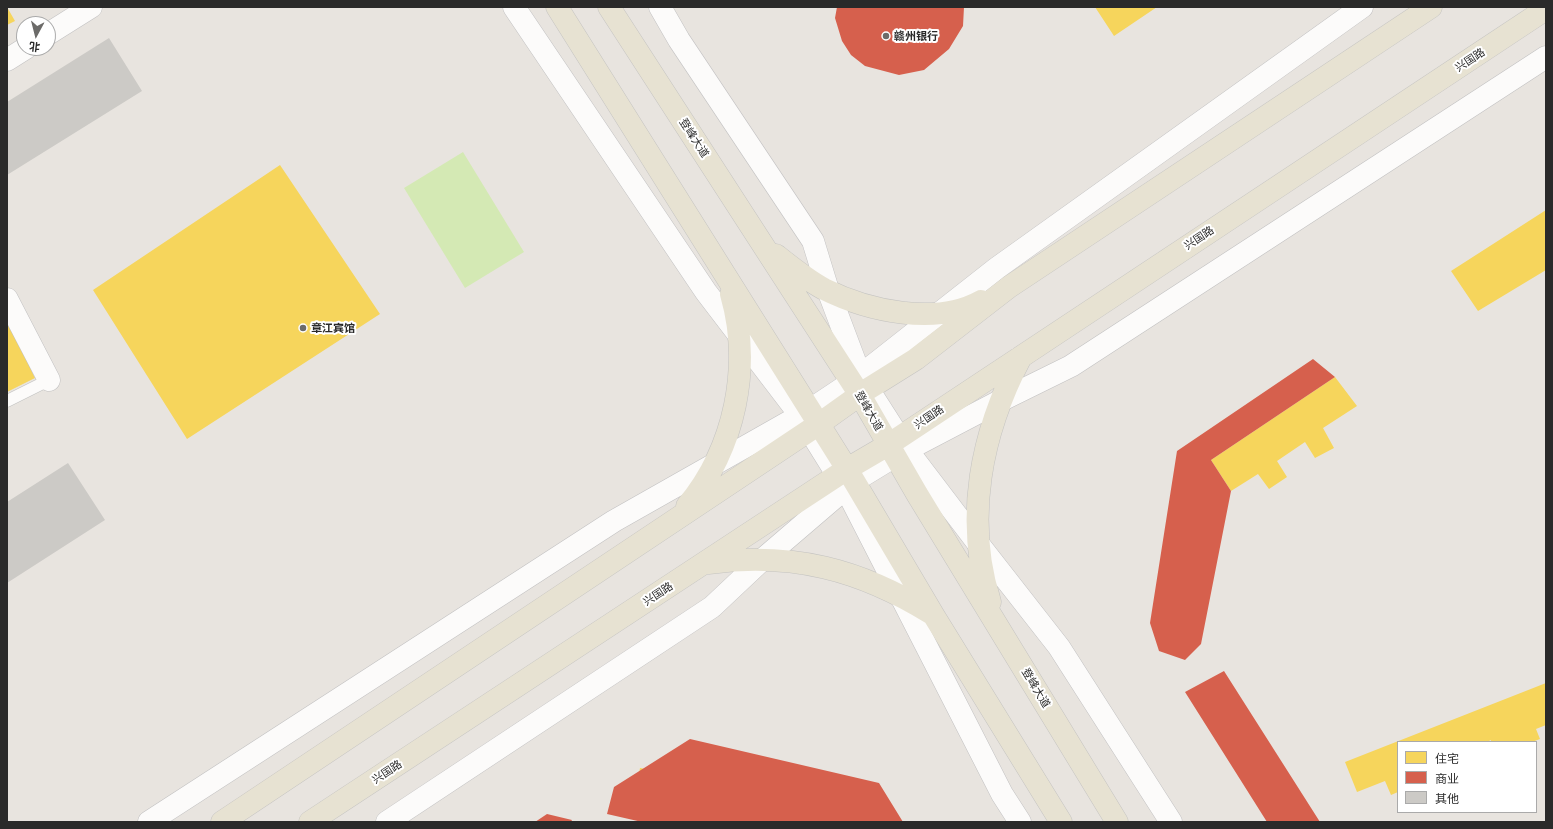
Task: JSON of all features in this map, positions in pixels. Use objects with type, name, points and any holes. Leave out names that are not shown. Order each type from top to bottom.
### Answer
[{"type":"main road","points":[[557,7],[724,272],[810,420]]},
{"type":"main road","name":"登峰大道","points":[[609,7],[755,232],[860,385],[897,447],[998,626],[1117,822]]},
{"type":"main road","points":[[222,822],[676,519],[860,385],[916,359],[1009,287],[1431,7]]},
{"type":"main road","name":"兴国路","points":[[310,822],[702,564],[846,479],[897,447],[1021,356],[1546,9]]},
{"type":"main road","points":[[755,232],[775,254],[792,268],[828,290],[850,300],[879,309],[908,313],[941,313],[969,308],[1009,287]]},
{"type":"main road","points":[[676,519],[707,478],[722,448],[731,422],[737,394],[740,370],[739,334],[732,295],[724,272]]},
{"type":"main road","points":[[998,626],[988,594],[981,561],[978,528],[978,494],[988,437],[1000,401],[1021,356]]},
{"type":"main road","points":[[846,479],[934,616],[1061,822]]},
{"type":"main road","points":[[702,564],[731,560],[763,559],[790,561],[826,567],[850,573],[879,585],[901,595],[934,616]]},
{"type":"street","points":[[56,29],[91,7]]},
{"type":"street","points":[[514,7],[706,292],[810,420],[846,479],[901,595],[1002,794],[1020,822]]},
{"type":"street","points":[[660,7],[679,40],[813,241],[860,385],[941,313],[997,268],[1362,7]]},
{"type":"street","points":[[7,60],[16,54]]},
{"type":"street","points":[[1171,822],[1059,647],[980,546],[897,447],[1000,401],[1072,366],[1546,57]]},
{"type":"street","points":[[10,312],[49,380]]},
{"type":"street","points":[[149,822],[614,521],[713,465],[810,420]]},
{"type":"street","points":[[387,822],[712,607],[846,479]]},
{"type":"lane","points":[[7,401],[49,380]]},
{"type":"green space","points":[[463,152],[524,252],[465,288],[404,188]]},
{"type":"building: 住宅","points":[[7,7],[15,21],[7,25]]},
{"type":"building: 住宅","points":[[1095,7],[1157,7],[1114,36]]},
{"type":"building: 住宅","points":[[280,165],[380,314],[187,439],[93,290]]},
{"type":"building: 住宅","points":[[1546,210],[1546,270],[1478,311],[1451,271]]},
{"type":"building: 住宅","points":[[10,324],[35,378],[7,392],[7,326]]},
{"type":"building: 住宅","points":[[1335,377],[1357,406],[1323,428],[1334,448],[1315,458],[1305,442],[1277,461],[1287,477],[1269,489],[1258,474],[1231,491],[1211,460]]},
{"type":"building: 住宅","points":[[1546,683],[1546,725],[1536,729],[1540,739],[1535,741],[1398,741]]},
{"type":"building: 住宅","points":[[1397,742],[1397,792],[1391,795],[1385,781],[1357,792],[1345,762]]},
{"type":"building: 住宅","points":[[682,751],[709,756],[705,782],[729,786],[723,822],[655,822],[657,813],[633,808],[640,768],[678,775]]},
{"type":"building: 住宅","points":[[824,783],[852,788],[847,815],[871,819],[871,822],[779,822],[782,801],[820,808]]},
{"type":"building: 商业","points":[[837,7],[964,7],[963,26],[949,49],[924,70],[899,75],[865,66],[851,55],[842,41],[835,18]]},
{"type":"building: 商业","points":[[1313,359],[1335,377],[1211,460],[1231,491],[1201,644],[1185,660],[1159,651],[1150,623],[1177,451]]},
{"type":"building: 商业","points":[[1224,671],[1320,822],[1267,822],[1185,692]]},
{"type":"building: 商业","points":[[690,739],[879,783],[903,822],[642,822],[607,814],[614,787]]},
{"type":"building: 商业","points":[[547,814],[572,820],[571,822],[535,822]]},
{"type":"building: 其他","points":[[109,38],[142,91],[7,175],[7,102]]},
{"type":"building: 其他","points":[[68,463],[105,520],[7,583],[7,502]]},
{"type":"place","name":"赣州银行","points":[[886,36]]},
{"type":"place","name":"章江宾馆","points":[[303,328]]}]
